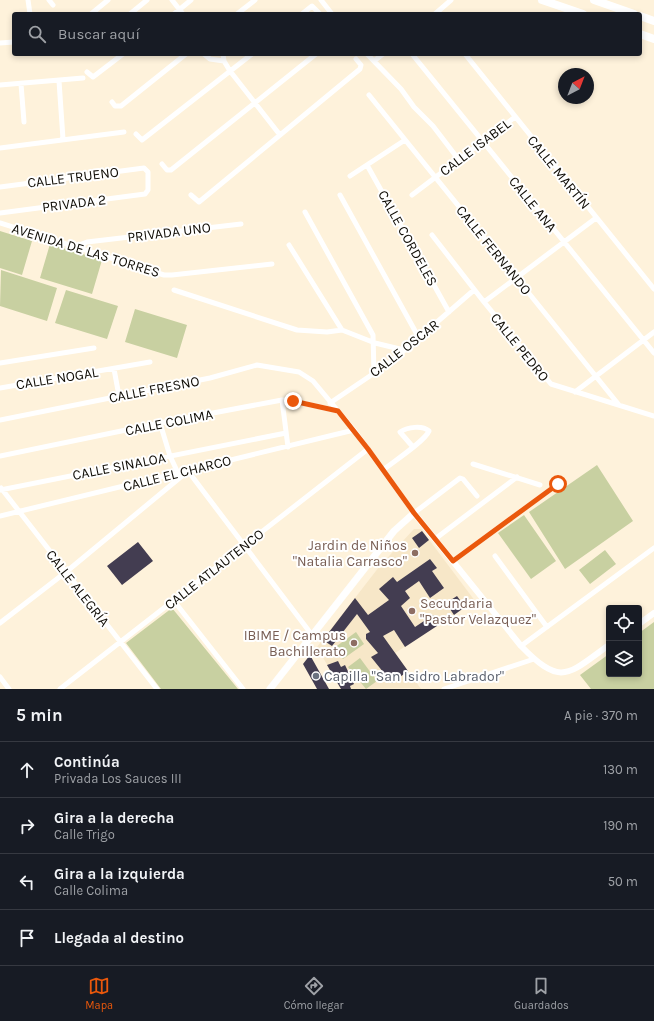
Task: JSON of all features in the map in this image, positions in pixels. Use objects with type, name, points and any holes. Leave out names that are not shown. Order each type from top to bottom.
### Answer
[{"type":"highway","points":[[542,0],[577,12]]},
{"type":"highway","points":[[594,0],[628,12]]},
{"type":"highway","points":[[642,17],[654,21]]},
{"type":"highway","points":[[642,35],[654,39]]},
{"type":"main road","points":[[270,689],[394,530],[414,513]]},
{"type":"street","points":[[28,0],[30,12]]},
{"type":"street","points":[[49,0],[52,5]]},
{"type":"street","points":[[93,12],[108,0]]},
{"type":"street","points":[[132,12],[147,0]]},
{"type":"street","points":[[172,0],[181,12],[191,0]]},
{"type":"street","points":[[240,12],[255,0]]},
{"type":"street","points":[[320,0],[330,12]]},
{"type":"street","points":[[437,12],[451,0]]},
{"type":"street","points":[[304,12],[312,6],[318,12]]},
{"type":"street","points":[[0,43],[12,42]]},
{"type":"street","points":[[87,72],[92,78],[120,56]]},
{"type":"street","points":[[112,102],[115,106],[121,106],[184,56]]},
{"type":"street","points":[[206,56],[210,59],[224,61]]},
{"type":"street","points":[[223,56],[224,61],[230,71],[280,135]]},
{"type":"street","points":[[136,134],[142,140],[249,56]]},
{"type":"street","points":[[162,164],[168,170],[171,170],[313,56]]},
{"type":"street","points":[[369,56],[401,89],[414,107],[433,126],[459,160]]},
{"type":"street","points":[[374,61],[380,56]]},
{"type":"street","name":"CALLE ANA","points":[[414,56],[654,353]]},
{"type":"street","name":"CALLE MARTÍN","points":[[467,56],[654,289]]},
{"type":"street","points":[[191,195],[199,202],[360,69],[361,65],[356,59]]},
{"type":"street","points":[[0,85],[83,78]]},
{"type":"street","points":[[59,81],[64,139]]},
{"type":"street","points":[[21,84],[24,122]]},
{"type":"street","name":"CALLE FERNANDO","points":[[369,95],[619,405]]},
{"type":"street","name":"CALLE ISABEL","points":[[412,195],[515,117]]},
{"type":"street","points":[[0,148],[124,132]]},
{"type":"street","points":[[350,176],[405,140]]},
{"type":"street","name":"CALLE CORDELES","points":[[367,165],[449,312]]},
{"type":"street","name":"CALLE TRUENO","points":[[0,187],[146,169],[148,192]]},
{"type":"street","name":"PRIVADA 2","points":[[0,213],[146,194],[148,192]]},
{"type":"street","points":[[340,195],[419,338]]},
{"type":"street","points":[[305,212],[373,335],[375,343],[374,373]]},
{"type":"street","points":[[484,302],[563,241],[596,218]]},
{"type":"street","name":"AVENIDA DE LAS TORRES","points":[[0,223],[164,274],[172,275],[272,264]]},
{"type":"street","name":"PRIVADA UNO","points":[[74,247],[87,242],[241,224]]},
{"type":"street","name":"CALLE PEDRO","points":[[432,236],[551,384],[654,416]]},
{"type":"street","points":[[289,246],[342,330]]},
{"type":"street","name":"AVENIDA DE LAS TORRES","points":[[174,290],[297,330],[327,332],[342,330],[375,343],[404,350]]},
{"type":"street","name":"CALLE OSCAR","points":[[330,403],[374,373],[404,350],[474,290]]},
{"type":"street","points":[[575,392],[654,332]]},
{"type":"street","points":[[0,363],[94,348]]},
{"type":"street","name":"CALLE NOGAL","points":[[0,388],[150,362]]},
{"type":"street","name":"CALLE FRESNO","points":[[0,420],[210,378],[257,365],[299,372],[307,376],[330,403]]},
{"type":"street","name":"CALLE NOGAL","points":[[114,369],[119,396]]},
{"type":"street","points":[[282,400],[288,447]]},
{"type":"street","name":"CALLE COLIMA","points":[[0,456],[160,423],[282,400],[338,411]]},
{"type":"street","points":[[330,403],[354,430],[414,513],[521,646],[534,659],[556,672],[565,673],[575,671],[606,647]]},
{"type":"street","points":[[160,423],[170,456],[178,472]]},
{"type":"street","points":[[383,470],[413,447],[429,431],[428,429],[415,427],[401,431],[401,434],[413,447]]},
{"type":"street","name":"CALLE EL CHARCO","points":[[0,516],[178,472],[188,472],[221,461],[288,447],[354,430]]},
{"type":"street","name":"CALLE SINALOA","points":[[1,489],[286,433]]},
{"type":"street","name":"CALLE ATLAUTENCO","points":[[60,689],[368,449]]},
{"type":"street","points":[[473,464],[540,485]]},
{"type":"street","points":[[0,623],[66,572],[188,472],[312,634]]},
{"type":"street","points":[[435,539],[517,477]]},
{"type":"street","points":[[414,513],[460,478],[463,479],[477,496]]},
{"type":"street","points":[[453,561],[558,484]]},
{"type":"street","name":"CALLE ALEGRÍA","points":[[1,489],[157,689]]},
{"type":"street","points":[[521,646],[654,548]]},
{"type":"street","points":[[495,556],[547,627]]},
{"type":"street","points":[[174,601],[243,689]]},
{"type":"street","points":[[642,622],[654,613]]},
{"type":"street","points":[[444,689],[534,659]]},
{"type":"street","points":[[0,677],[9,689]]},
{"type":"shaded area","points":[[414,529],[421,529],[475,601],[395,653],[421,689],[341,689],[317,647],[379,567]]},
{"type":"green space","points":[[0,231],[32,241],[22,275],[0,268]]},
{"type":"green space","points":[[50,244],[102,260],[92,294],[40,278]]},
{"type":"green space","points":[[1,270],[57,288],[47,321],[0,306]]},
{"type":"green space","points":[[66,290],[118,306],[107,339],[55,323]]},
{"type":"green space","points":[[135,309],[187,325],[177,358],[125,342]]},
{"type":"green space","points":[[597,465],[633,521],[565,569],[529,512]]},
{"type":"green space","points":[[524,515],[556,561],[531,579],[498,533]]},
{"type":"green space","points":[[605,550],[616,564],[590,584],[579,570]]},
{"type":"green space","points":[[172,608],[238,689],[161,689],[126,643]]},
{"type":"green space","points":[[654,622],[654,689],[591,689],[580,675],[606,656],[606,677],[642,677],[642,631]]},
{"type":"green space","points":[[356,632],[364,644],[343,659],[334,648]]},
{"type":"green space","points":[[360,658],[377,681],[366,689],[348,667]]},
{"type":"building","points":[[422,531],[429,540],[419,548],[412,538]]},
{"type":"building","points":[[138,542],[153,561],[122,585],[107,566]]},
{"type":"building","points":[[430,559],[437,568],[432,571],[444,588],[430,598],[419,581],[405,591],[410,598],[401,606],[415,627],[433,615],[440,624],[405,647],[394,630],[383,636],[408,671],[392,683],[371,657],[378,653],[366,639],[366,634],[370,632],[357,614],[332,646],[323,640],[355,598],[368,615],[389,600],[379,589],[393,577],[397,582]]},
{"type":"building","points":[[457,596],[465,607],[454,615],[446,603]]},
{"type":"building","name":"Capilla \"San Isidro Labrador\"","points":[[310,655],[329,689],[317,689],[303,664]]},
{"type":"building","points":[[338,661],[341,667],[345,665],[354,684],[350,686],[351,689],[341,689],[327,665]]},
{"type":"place","name":"Jardin de Niños \"Natalia Carrasco\"","points":[[415,553]]},
{"type":"place","name":"Secundaria \"Pastor Velazquez\"","points":[[412,611]]},
{"type":"place","name":"IBIME / Campus Bachillerato","points":[[354,643]]},
{"type":"place","name":"Capilla \"San Isidro Labrador\"","points":[[316,676]]},
{"type":"route","points":[[293,401],[338,411],[354,430],[414,513],[453,561],[558,484]]}]
